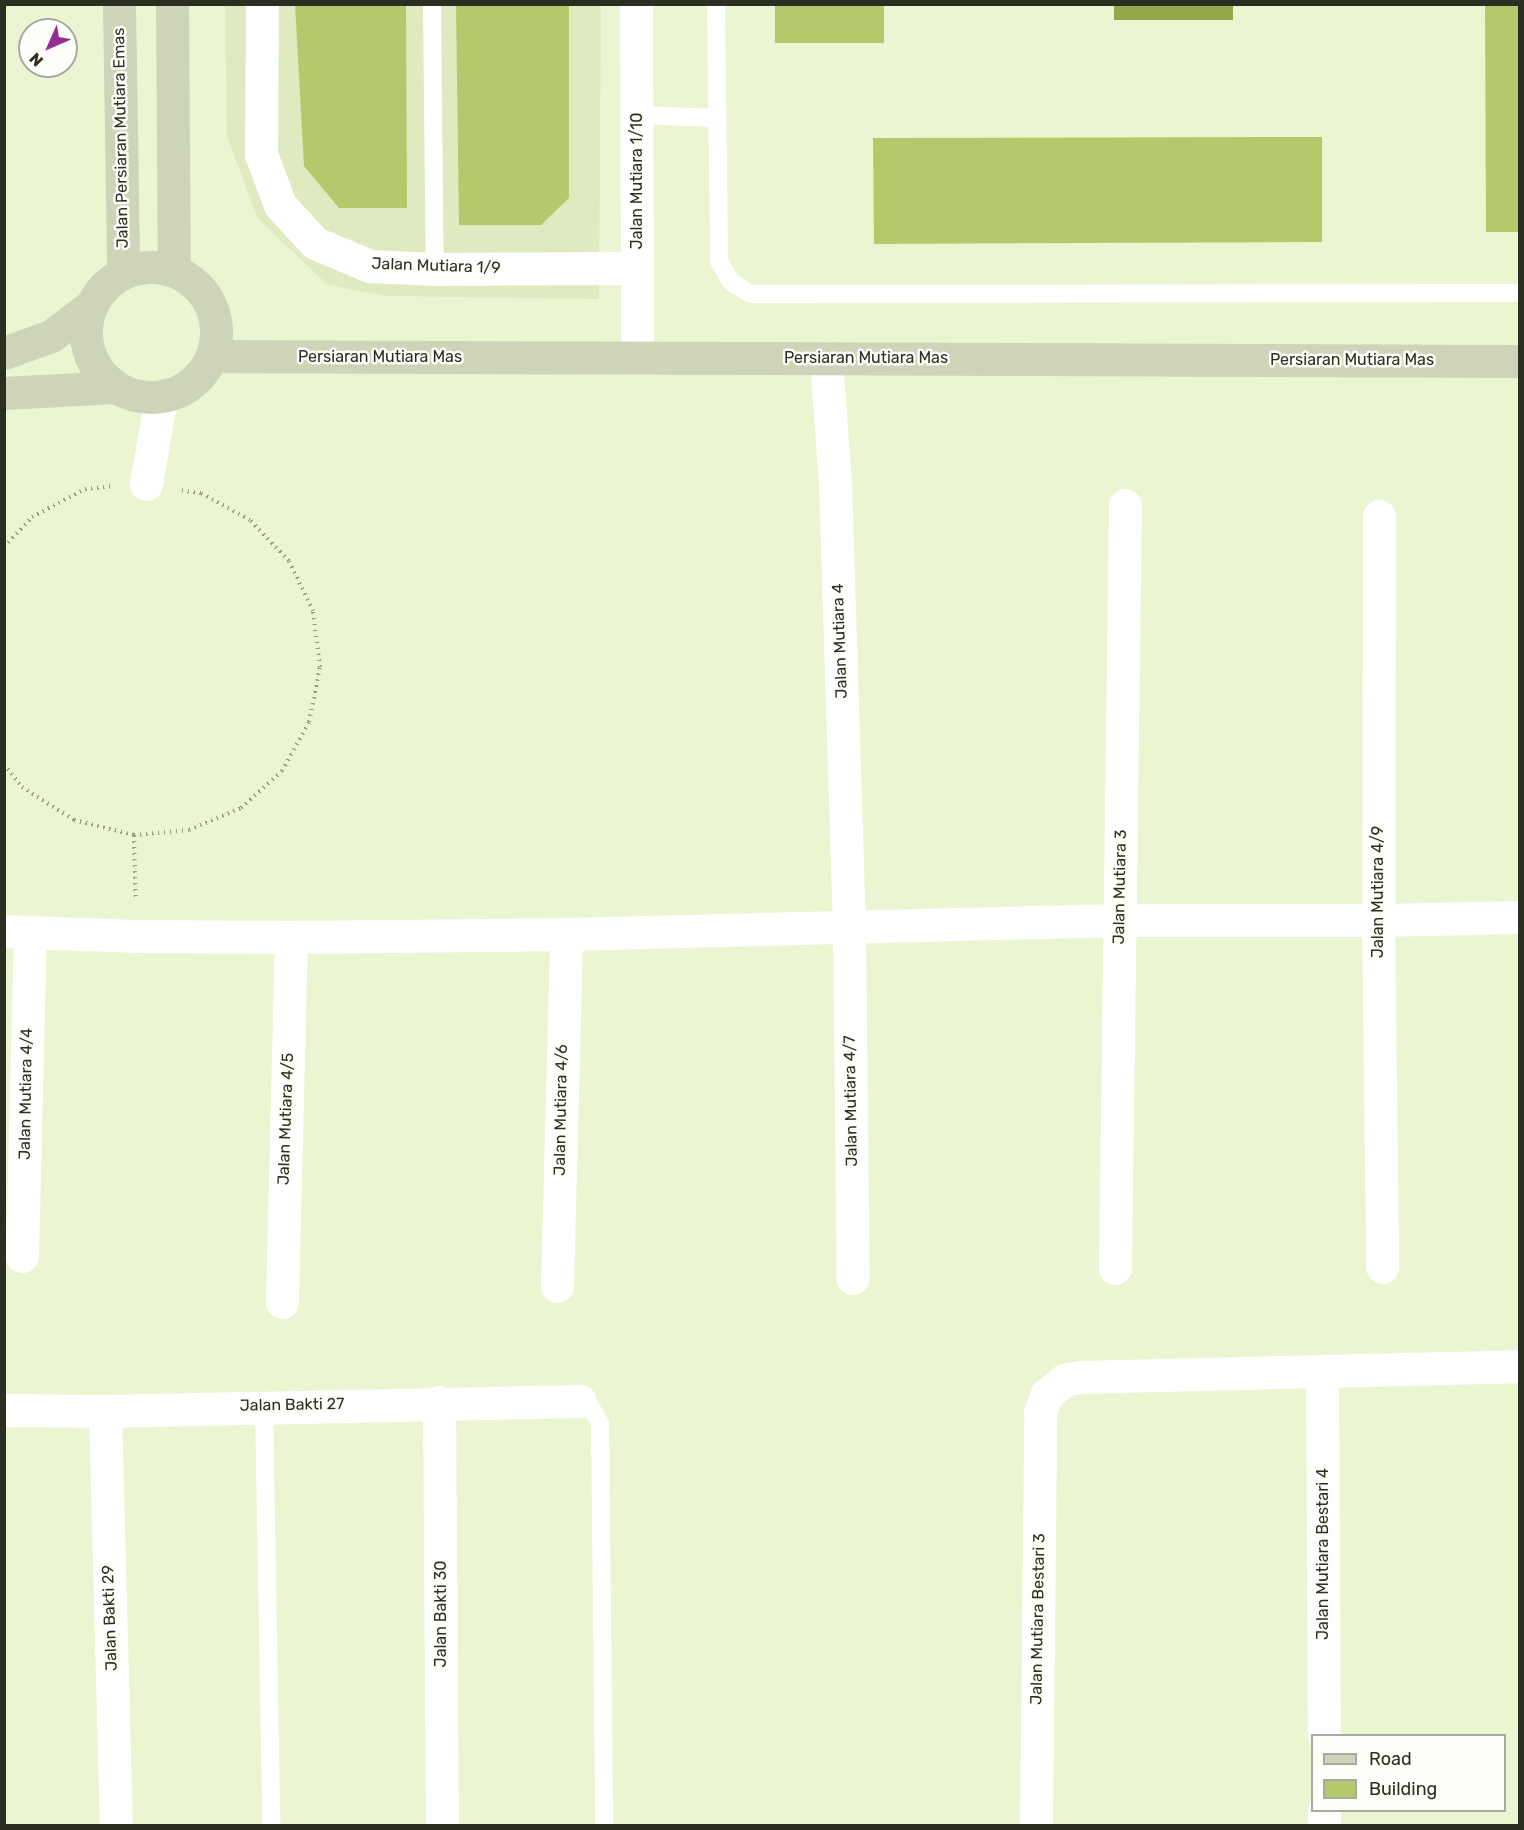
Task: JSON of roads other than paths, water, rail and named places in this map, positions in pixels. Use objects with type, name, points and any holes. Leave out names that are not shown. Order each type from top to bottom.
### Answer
[{"type":"street","name":"Jalan Persiaran Mutiara Emas","points":[[119,4],[123,272]]},
{"type":"street","points":[[172,4],[174,271]]},
{"type":"street","name":"Jalan Mutiara 1/9","points":[[262,4],[261,154],[280,205],[315,243],[370,266],[435,269],[637,268]]},
{"type":"street","name":"Jalan Mutiara 1/10","points":[[636,4],[637,358]]},
{"type":"street","points":[[4,353],[51,336],[92,304],[110,280],[123,272],[140,267],[157,267],[174,271],[189,279],[202,290],[211,305],[216,322],[216,339],[212,356],[192,383],[177,392],[161,396],[130,394],[116,387],[102,374],[92,358],[86,341],[86,322],[92,304]]},
{"type":"street","name":"Persiaran Mutiara Mas","points":[[212,356],[1520,361]]},
{"type":"street","name":"Jalan Mutiara 4","points":[[826,358],[835,483],[849,925]]},
{"type":"street","points":[[4,393],[116,387]]},
{"type":"street","points":[[146,484],[161,396]]},
{"type":"street","name":"Jalan Mutiara 3","points":[[1115,1269],[1125,505]]},
{"type":"street","name":"Jalan Mutiara 4/9","points":[[1379,516],[1378,920],[1382,1267]]},
{"type":"street","points":[[17,932],[137,936],[566,934],[849,925],[1120,920],[1378,920],[1520,917]]},
{"type":"street","name":"Jalan Mutiara 4/7","points":[[849,925],[854,1278]]},
{"type":"street","name":"Jalan Mutiara 4/4","points":[[17,932],[22,1256]]},
{"type":"street","name":"Jalan Mutiara 4/6","points":[[557,1286],[566,934]]},
{"type":"street","name":"Jalan Mutiara 4/5","points":[[282,1302],[291,936]]},
{"type":"street","points":[[1322,1373],[1520,1366]]},
{"type":"street","name":"Jalan Mutiara Bestari 3","points":[[1036,1826],[1040,1412],[1047,1394],[1064,1380],[1079,1377],[1322,1373]]},
{"type":"street","name":"Jalan Mutiara Bestari 4","points":[[1322,1373],[1324,1734]]},
{"type":"street","name":"Jalan Bakti 27","points":[[4,1410],[105,1411],[264,1405],[580,1401]]},
{"type":"street","name":"Jalan Bakti 30","points":[[439,1402],[442,1826]]},
{"type":"street","name":"Jalan Bakti 29","points":[[105,1411],[116,1826]]},
{"type":"lane","points":[[432,4],[435,269]]},
{"type":"lane","points":[[716,4],[718,261],[732,282],[752,294],[1520,293]]},
{"type":"lane","points":[[637,115],[718,118]]},
{"type":"lane","points":[[580,1401],[590,1406],[600,1423],[604,1826]]},
{"type":"lane","points":[[264,1405],[271,1826]]}]
